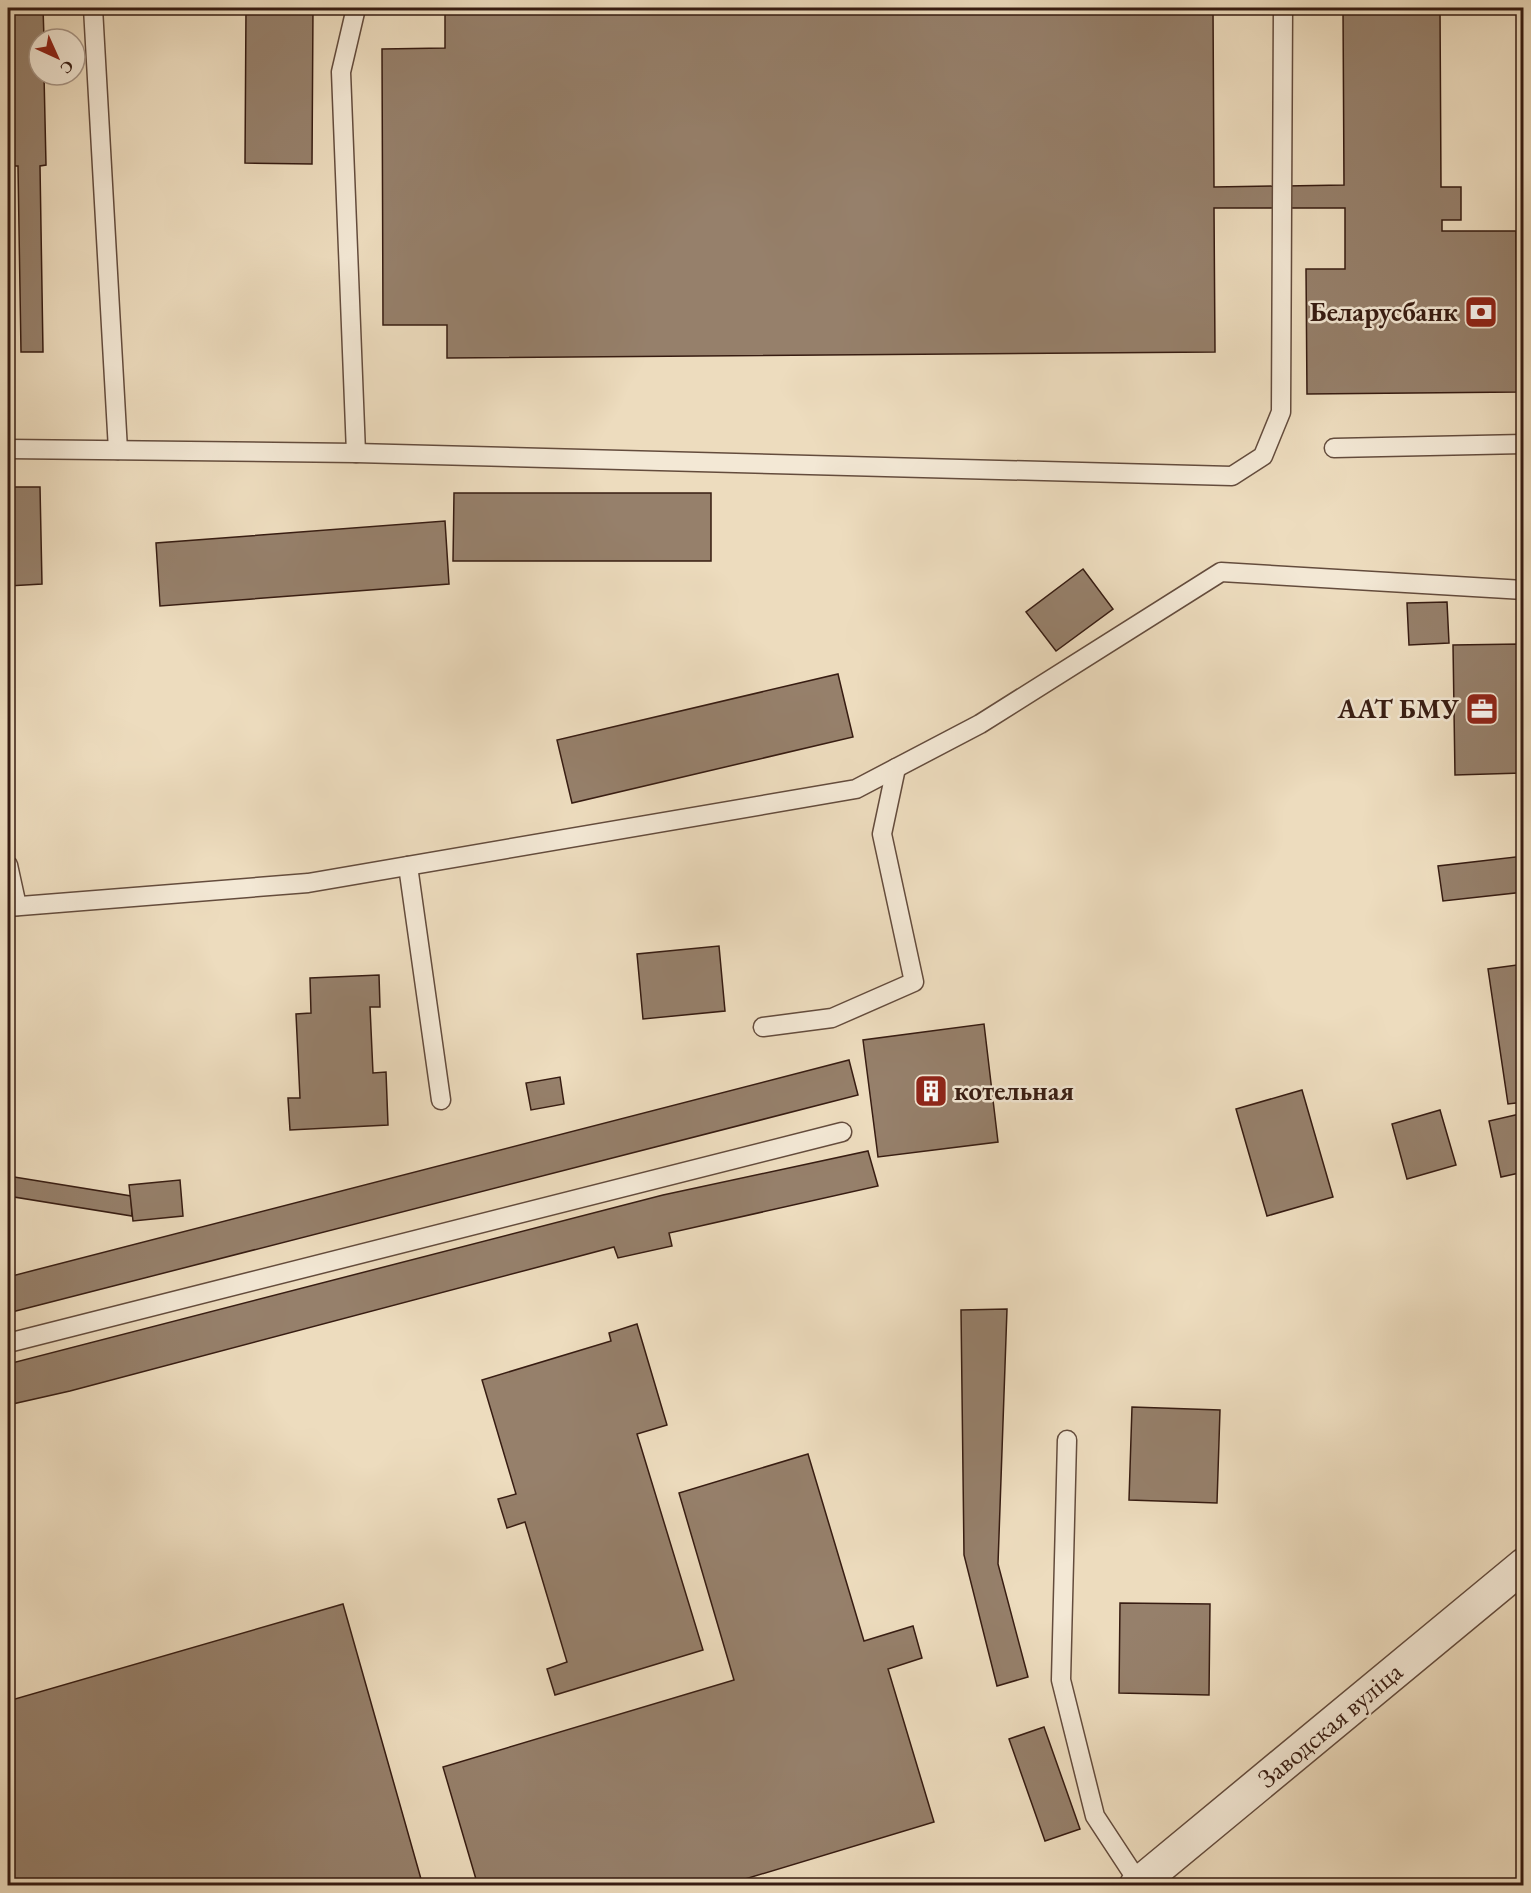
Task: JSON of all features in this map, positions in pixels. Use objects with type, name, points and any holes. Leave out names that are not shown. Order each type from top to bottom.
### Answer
[{"type":"street","name":"Заводская вуліца","points":[[1137,1884],[1524,1565]]},
{"type":"lane","points":[[93,8],[118,450]]},
{"type":"lane","points":[[356,8],[341,72],[356,453]]},
{"type":"lane","points":[[8,449],[356,453],[1232,476],[1263,456],[1281,412],[1283,8]]},
{"type":"lane","points":[[1334,448],[1524,444]]},
{"type":"lane","points":[[8,865],[12,907],[308,883],[856,789],[980,724],[1221,572],[1524,590]]},
{"type":"lane","points":[[763,1027],[832,1018],[914,982],[882,834],[896,768]]},
{"type":"lane","points":[[408,866],[441,1101]]},
{"type":"lane","points":[[8,1343],[842,1132]]},
{"type":"lane","points":[[1067,1440],[1061,1680],[1095,1816],[1137,1884]]},
{"type":"building","points":[[8,8],[43,8],[44,27],[27,27],[27,87],[44,87],[46,165],[40,166],[43,352],[21,352],[18,166],[8,166]]},
{"type":"building","points":[[246,8],[313,8],[312,164],[245,163]]},
{"type":"building","points":[[445,8],[1213,8],[1214,187],[1344,185],[1343,8],[1440,8],[1441,187],[1461,187],[1461,220],[1442,220],[1442,231],[1516,231],[1518,392],[1307,394],[1306,269],[1345,269],[1345,208],[1214,208],[1215,352],[447,358],[447,325],[383,325],[382,49],[445,48]]},
{"type":"building","points":[[8,487],[40,487],[42,584],[8,586]]},
{"type":"building","points":[[454,493],[711,493],[711,561],[453,561]]},
{"type":"building","points":[[445,521],[449,584],[160,606],[156,543]]},
{"type":"building","points":[[1083,569],[1113,609],[1056,651],[1026,612]]},
{"type":"building","points":[[1447,602],[1449,643],[1409,645],[1407,603]]},
{"type":"building","points":[[1521,644],[1522,773],[1455,775],[1453,645]]},
{"type":"building","points":[[838,674],[853,737],[572,803],[557,740]]},
{"type":"building","points":[[1524,856],[1524,892],[1443,901],[1438,866]]},
{"type":"building","points":[[719,946],[725,1011],[643,1019],[637,954]]},
{"type":"building","points":[[1524,964],[1524,1102],[1508,1104],[1488,969]]},
{"type":"building","points":[[379,975],[380,1007],[370,1007],[373,1073],[386,1072],[388,1125],[290,1130],[288,1098],[300,1098],[296,1014],[311,1013],[310,978]]},
{"type":"building","name":"котельная","points":[[984,1024],[998,1142],[878,1157],[863,1040]]},
{"type":"building","points":[[849,1060],[858,1095],[8,1313],[8,1277]]},
{"type":"building","points":[[560,1077],[564,1104],[531,1110],[526,1083]]},
{"type":"building","points":[[1302,1090],[1333,1197],[1267,1216],[1236,1109]]},
{"type":"building","points":[[1440,1110],[1456,1165],[1407,1179],[1392,1124]]},
{"type":"building","points":[[1524,1113],[1524,1172],[1501,1177],[1489,1121]]},
{"type":"building","points":[[868,1151],[878,1186],[669,1233],[672,1246],[618,1258],[614,1247],[70,1391],[8,1405],[8,1364],[663,1195]]},
{"type":"building","points":[[8,1176],[131,1196],[132,1216],[8,1196]]},
{"type":"building","points":[[180,1180],[183,1216],[133,1221],[129,1185]]},
{"type":"building","points":[[1007,1309],[998,1564],[1028,1677],[997,1686],[964,1555],[961,1310]]},
{"type":"building","points":[[637,1324],[667,1425],[637,1434],[703,1650],[555,1695],[547,1669],[567,1662],[525,1522],[507,1528],[498,1499],[516,1494],[482,1380],[611,1341],[609,1333]]},
{"type":"building","points":[[1132,1407],[1220,1410],[1217,1503],[1129,1500]]},
{"type":"building","points":[[808,1454],[864,1641],[913,1626],[922,1658],[888,1669],[934,1822],[722,1886],[478,1886],[443,1767],[734,1680],[679,1493]]},
{"type":"building","points":[[1120,1603],[1210,1604],[1209,1695],[1119,1693]]},
{"type":"building","points":[[343,1604],[423,1886],[8,1886],[8,1701]]},
{"type":"building","points":[[1044,1727],[1080,1829],[1045,1841],[1009,1739]]},
{"type":"place","name":"Беларусбанк","points":[[1481,312]]},
{"type":"place","name":"ААТ БМУ","points":[[1482,709]]},
{"type":"place","name":"котельная","points":[[931,1091]]}]
